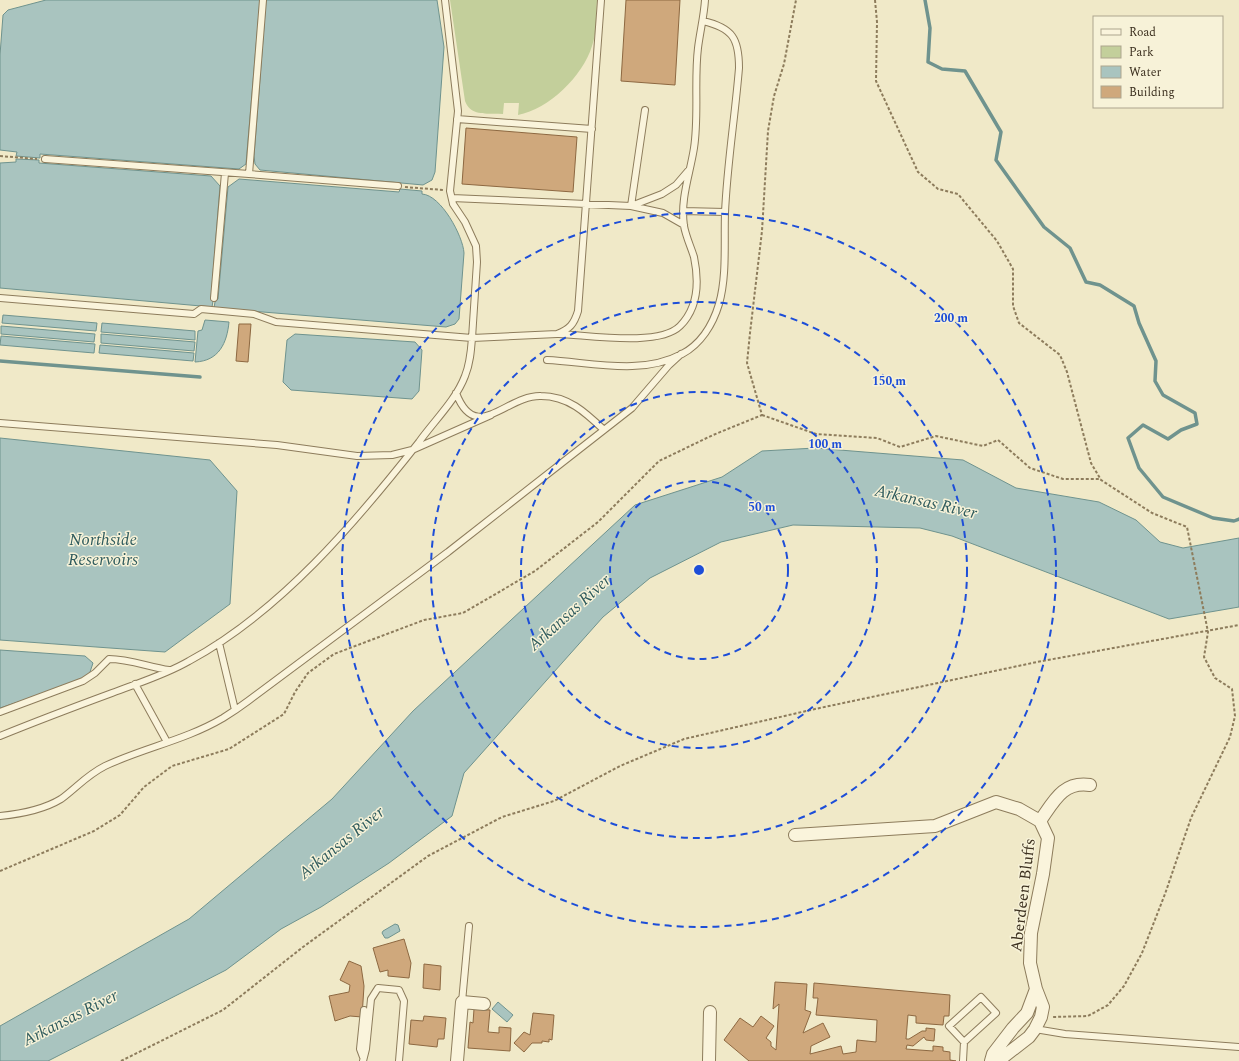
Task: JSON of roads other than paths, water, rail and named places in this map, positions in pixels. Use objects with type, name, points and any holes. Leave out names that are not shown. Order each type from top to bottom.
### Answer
[{"type":"street","points":[[1040,821],[1063,790],[1073,785],[1090,784]]},
{"type":"street","name":"Aberdeen Bluffs","points":[[795,835],[935,826],[996,802],[1019,809],[1040,821],[1048,838],[1043,874],[1031,933],[1030,963],[1036,989],[1043,1007],[1041,1017],[1035,1029]]},
{"type":"street","points":[[991,1061],[993,1054],[1013,1028],[1027,1013],[1036,989]]},
{"type":"street","points":[[457,1061],[462,1002],[484,1004]]},
{"type":"street","points":[[709,1061],[710,1012]]},
{"type":"street","points":[[998,1061],[1029,1037],[1035,1029]]},
{"type":"lane","points":[[249,174],[263,0]]},
{"type":"lane","points":[[0,736],[169,671],[219,643],[251,619],[296,581],[347,529],[412,450],[456,393],[465,377],[470,363],[477,262],[476,246],[465,222],[453,204],[451,194],[457,119],[457,93],[445,0]]},
{"type":"lane","points":[[557,334],[569,329],[575,321],[578,311],[601,0]]},
{"type":"lane","points":[[0,298],[194,314],[201,309],[254,314],[276,322],[472,338],[557,334],[634,339],[652,338],[665,334],[679,327],[688,316],[694,303],[697,287],[697,275],[684,225],[683,212],[684,194],[694,148],[697,109],[698,48],[705,0]]},
{"type":"lane","points":[[547,360],[634,366],[667,360],[692,347],[703,336],[713,320],[719,303],[722,284],[725,212],[739,68],[739,51],[735,40],[727,29],[717,24],[703,21]]},
{"type":"lane","points":[[631,206],[645,110]]},
{"type":"lane","points":[[457,119],[592,129]]},
{"type":"lane","points":[[45,159],[398,186]]},
{"type":"lane","points":[[631,206],[648,201],[676,185],[686,175],[691,164]]},
{"type":"lane","points":[[214,298],[225,172]]},
{"type":"lane","points":[[451,194],[631,206],[663,213],[684,225]]},
{"type":"lane","points":[[683,212],[725,212]]},
{"type":"lane","points":[[0,816],[29,811],[46,806],[61,798],[88,776],[105,766],[167,742],[222,718],[235,710],[435,562],[632,408],[669,365],[681,354]]},
{"type":"lane","points":[[456,393],[461,406],[474,416],[483,417],[491,415]]},
{"type":"lane","points":[[0,423],[277,445],[357,456],[392,455],[412,450],[491,415],[523,398],[539,396],[554,397],[571,402],[584,411],[604,430]]},
{"type":"lane","points":[[219,643],[235,710]]},
{"type":"lane","points":[[0,712],[83,681],[95,673],[109,659],[122,659],[152,668],[169,671]]},
{"type":"lane","points":[[135,684],[167,742]]},
{"type":"lane","points":[[462,1002],[469,926]]},
{"type":"lane","points":[[363,1059],[366,1049],[371,999],[378,988],[399,990],[404,1001],[399,1061]]},
{"type":"lane","points":[[962,1061],[964,1042],[996,1013],[981,996],[949,1026],[964,1042]]},
{"type":"lane","points":[[363,1059],[360,1049],[364,1010]]},
{"type":"lane","points":[[1035,1029],[1065,1034],[1239,1047]]},
{"type":"water","points":[[46,0],[260,0],[246,164],[239,169],[40,154],[40,158],[16,156],[17,152],[0,150],[0,55],[3,15],[8,10]]},
{"type":"water","points":[[266,0],[437,0],[444,47],[435,172],[432,180],[423,185],[260,170],[255,164],[254,156]]},
{"type":"water","points":[[16,159],[39,160],[39,163],[211,176],[220,186],[211,299],[213,301],[212,307],[0,288],[0,163],[16,162]]},
{"type":"water","points":[[239,179],[399,192],[400,189],[422,191],[422,194],[429,196],[436,201],[450,218],[463,246],[464,253],[459,319],[455,324],[446,327],[214,308],[215,302],[218,299],[228,187]]},
{"type":"water","points":[[3,315],[97,323],[96,331],[2,323]]},
{"type":"water","points":[[205,320],[229,322],[228,330],[224,344],[216,354],[203,361],[195,362],[198,331],[202,330]]},
{"type":"water","points":[[102,323],[195,331],[195,340],[101,332]]},
{"type":"water","points":[[1,326],[95,334],[94,342],[1,334]]},
{"type":"water","points":[[101,334],[195,342],[194,351],[101,343]]},
{"type":"water","points":[[295,334],[415,342],[422,350],[419,391],[412,399],[291,390],[283,382],[287,340]]},
{"type":"water","points":[[1,336],[95,344],[94,353],[0,345]]},
{"type":"water","points":[[100,345],[194,353],[193,361],[99,353]]},
{"type":"water","name":"Northside Reservoirs","points":[[0,438],[210,460],[237,491],[230,604],[165,652],[0,640]]},
{"type":"water","name":"Arkansas River","points":[[815,448],[963,460],[1016,488],[1099,502],[1136,520],[1160,542],[1183,548],[1239,538],[1239,607],[1169,619],[952,536],[920,528],[793,525],[721,542],[650,578],[603,617],[464,773],[452,816],[389,863],[321,907],[281,929],[226,970],[48,1061],[0,1061],[0,1026],[189,919],[332,799],[413,711],[635,505],[722,477],[762,451]]},
{"type":"water","points":[[0,650],[85,656],[93,663],[89,675],[66,686],[0,708]]},
{"type":"water","points":[[395,924],[398,925],[400,931],[388,938],[385,938],[382,933],[383,931]]},
{"type":"water","points":[[498,1002],[513,1015],[507,1022],[492,1009]]},
{"type":"waterway","points":[[925,0],[930,28],[928,62],[942,69],[965,71],[1001,132],[996,160],[1044,227],[1070,248],[1086,282],[1100,285],[1134,306],[1139,323],[1156,361],[1155,381],[1163,395],[1195,413],[1197,424],[1181,430],[1168,439],[1143,425],[1128,438],[1139,468],[1163,497],[1213,518],[1234,521],[1239,519]]},
{"type":"waterway","points":[[0,361],[200,377]]}]
